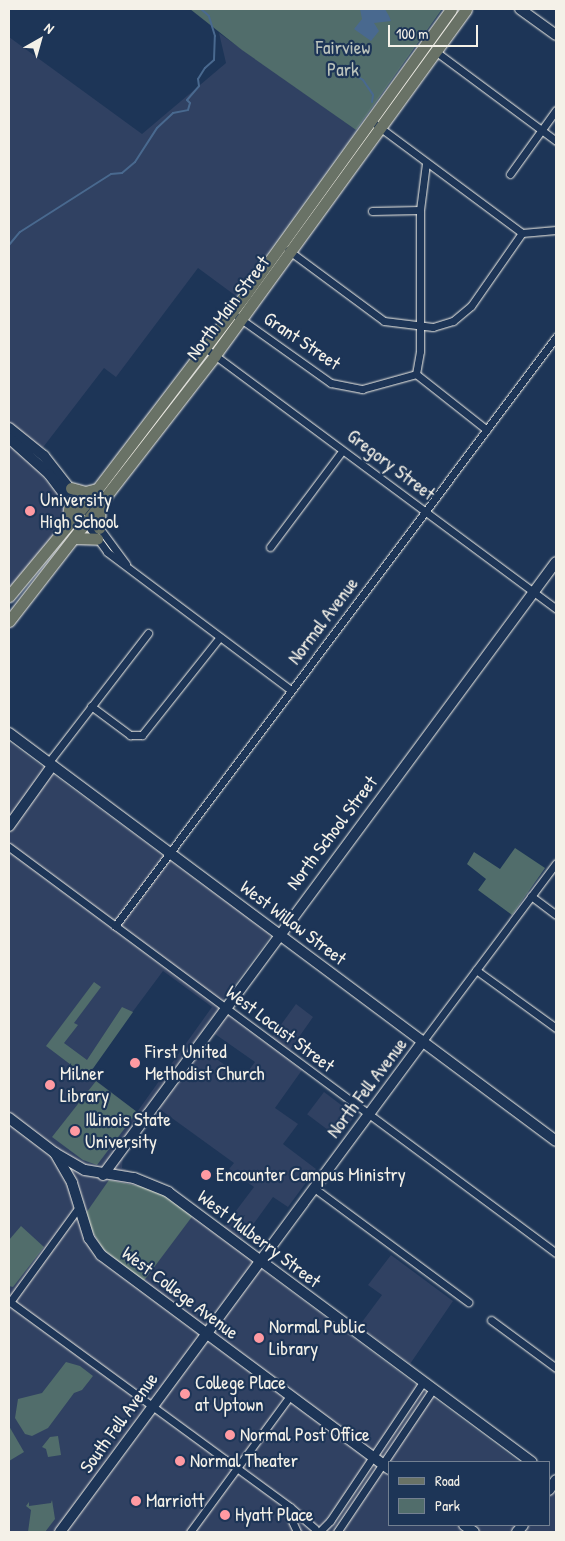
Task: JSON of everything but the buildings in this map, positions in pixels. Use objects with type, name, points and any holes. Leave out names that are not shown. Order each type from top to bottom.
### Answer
[{"type":"main road","name":"North Main Street","points":[[286,249],[451,9]]},
{"type":"main road","name":"North Main Street","points":[[9,596],[66,528],[100,504],[376,125],[466,9]]},
{"type":"main road","points":[[520,9],[556,36]]},
{"type":"main road","name":"North Main Street","points":[[9,621],[74,538],[97,489],[210,352]]},
{"type":"main road","points":[[9,428],[44,456],[71,488],[85,514]]},
{"type":"main road","points":[[9,438],[37,461],[70,500],[85,514]]},
{"type":"main road","points":[[71,488],[85,492],[97,489]]},
{"type":"main road","points":[[66,528],[70,500]]},
{"type":"main road","points":[[74,538],[98,533],[100,504]]},
{"type":"main road","name":"North School Street","points":[[103,1175],[278,934],[556,562]]},
{"type":"main road","name":"West Willow Street","points":[[9,733],[556,1141]]},
{"type":"main road","points":[[9,826],[50,765]]},
{"type":"main road","name":"North Fell Avenue","points":[[205,1334],[423,1041]]},
{"type":"main road","name":"West College Avenue","points":[[9,1118],[55,1153],[72,1183],[88,1238],[101,1255],[380,1463]]},
{"type":"main road","name":"West Mulberry Street","points":[[55,1153],[85,1170],[152,1184],[260,1261],[531,1461]]},
{"type":"main road","name":"South Fell Avenue","points":[[60,1532],[205,1334]]},
{"type":"street","points":[[435,51],[556,142]]},
{"type":"street","points":[[510,174],[556,110]]},
{"type":"street","points":[[376,125],[522,233],[556,230]]},
{"type":"street","points":[[426,163],[420,210],[420,326],[416,374],[486,430]]},
{"type":"street","points":[[372,211],[420,210]]},
{"type":"street","points":[[286,249],[376,316],[397,325],[444,325],[466,311],[522,233]]},
{"type":"street","name":"Grant Street","points":[[236,315],[331,383],[362,389],[416,374]]},
{"type":"street","name":"Normal Avenue","points":[[115,926],[556,336]]},
{"type":"street","name":"Gregory Street","points":[[210,352],[556,610]]},
{"type":"street","points":[[270,547],[342,451]]},
{"type":"street","points":[[85,514],[98,533],[132,572]]},
{"type":"street","points":[[85,514],[98,533],[107,552],[291,690]]},
{"type":"street","points":[[50,765],[91,706],[148,634]]},
{"type":"street","points":[[91,706],[130,735],[142,735],[220,637]]},
{"type":"street","name":"West Locust Street","points":[[9,847],[556,1253]]},
{"type":"street","name":"North Fell Avenue","points":[[423,1041],[556,863]]},
{"type":"street","points":[[531,896],[556,915]]},
{"type":"street","points":[[476,970],[556,1028]]},
{"type":"street","points":[[314,1188],[468,1302]]},
{"type":"street","points":[[79,1207],[10,1302],[320,1530]]},
{"type":"street","points":[[491,1320],[556,1368]]},
{"type":"street","points":[[337,1532],[428,1386]]},
{"type":"street","points":[[301,1532],[320,1530],[330,1521],[380,1463],[428,1386]]},
{"type":"street","points":[[190,1532],[290,1396]]},
{"type":"street","points":[[283,1504],[293,1518],[297,1532]]},
{"type":"shaded area","points":[[360,9],[385,9],[391,21],[374,23],[379,31],[371,41],[354,29],[362,19]]},
{"type":"shaded area","points":[[219,33],[356,130],[236,296],[198,268],[116,377],[104,368],[31,463],[66,504],[66,521],[9,596],[9,37],[142,134],[226,63]]},
{"type":"shaded area","name":"Illinois State University","points":[[9,742],[269,933],[270,937],[218,1007],[267,1044],[296,1004],[313,1017],[285,1057],[302,1070],[275,1108],[298,1124],[283,1144],[316,1169],[288,1207],[273,1197],[241,1241],[259,1267],[518,1461],[388,1461],[388,1526],[550,1526],[550,1485],[556,1489],[556,1532],[9,1532]],"holes":[[[163,971],[212,1007],[137,1112],[90,1076],[93,1065]],[[215,1034],[255,1062],[243,1078],[204,1050]],[[158,1108],[234,1163],[229,1169],[254,1187],[223,1228],[163,1184],[122,1168],[123,1156]]]},
{"type":"shaded area","points":[[324,1092],[355,1115],[338,1138],[307,1114]]},
{"type":"shaded area","points":[[391,1255],[453,1301],[410,1364],[359,1326],[382,1295],[368,1285]]},
{"type":"green space","name":"Fairview Park","points":[[190,9],[442,9],[356,130],[242,50]]},
{"type":"green space","points":[[515,848],[545,868],[512,915],[478,890],[486,879],[467,864],[474,852],[500,869]]},
{"type":"green space","points":[[94,982],[101,987],[74,1023],[78,1025],[64,1043],[87,1060],[122,1007],[133,1012],[87,1077],[46,1046]]},
{"type":"green space","points":[[96,1081],[137,1112],[97,1165],[83,1160],[52,1137]]},
{"type":"green space","points":[[109,1180],[159,1190],[194,1214],[143,1282],[103,1249],[89,1226],[86,1213]]},
{"type":"green space","points":[[21,1226],[44,1247],[13,1287],[9,1286],[9,1240]]},
{"type":"green space","points":[[66,1362],[80,1366],[93,1376],[82,1390],[74,1393],[48,1428],[32,1436],[25,1434],[15,1418],[18,1399],[42,1393]]},
{"type":"green space","points":[[9,1426],[24,1452],[9,1461]]},
{"type":"green space","points":[[58,1436],[61,1455],[48,1457],[46,1449],[42,1447],[50,1437]]},
{"type":"green space","points":[[52,1500],[55,1519],[45,1532],[28,1532],[31,1510],[26,1506],[29,1502],[29,1506],[51,1503]]},
{"type":"waterway","points":[[9,245],[20,232],[111,174],[122,173],[135,162],[157,128],[173,113],[188,110],[190,103],[187,100],[199,86],[198,79],[205,68],[214,60],[215,36],[209,16],[201,9]]},
{"type":"waterway","points":[[349,69],[356,71],[355,75],[363,80],[373,95],[372,102]]},
{"type":"place","name":"University High School","points":[[30,511]]},
{"type":"place","name":"First United Methodist Church","points":[[135,1063]]},
{"type":"place","name":"Milner Library","points":[[50,1085]]},
{"type":"place","name":"Illinois State University","points":[[75,1131]]},
{"type":"place","name":"Encounter Campus Ministry","points":[[206,1175]]},
{"type":"place","name":"Normal Public Library","points":[[259,1338]]},
{"type":"place","name":"College Place at Uptown","points":[[185,1394]]},
{"type":"place","name":"Normal Post Office","points":[[230,1435]]},
{"type":"place","name":"Normal Theater","points":[[180,1461]]},
{"type":"place","name":"Marriott","points":[[136,1501]]},
{"type":"place","name":"Hyatt Place","points":[[225,1515]]}]
